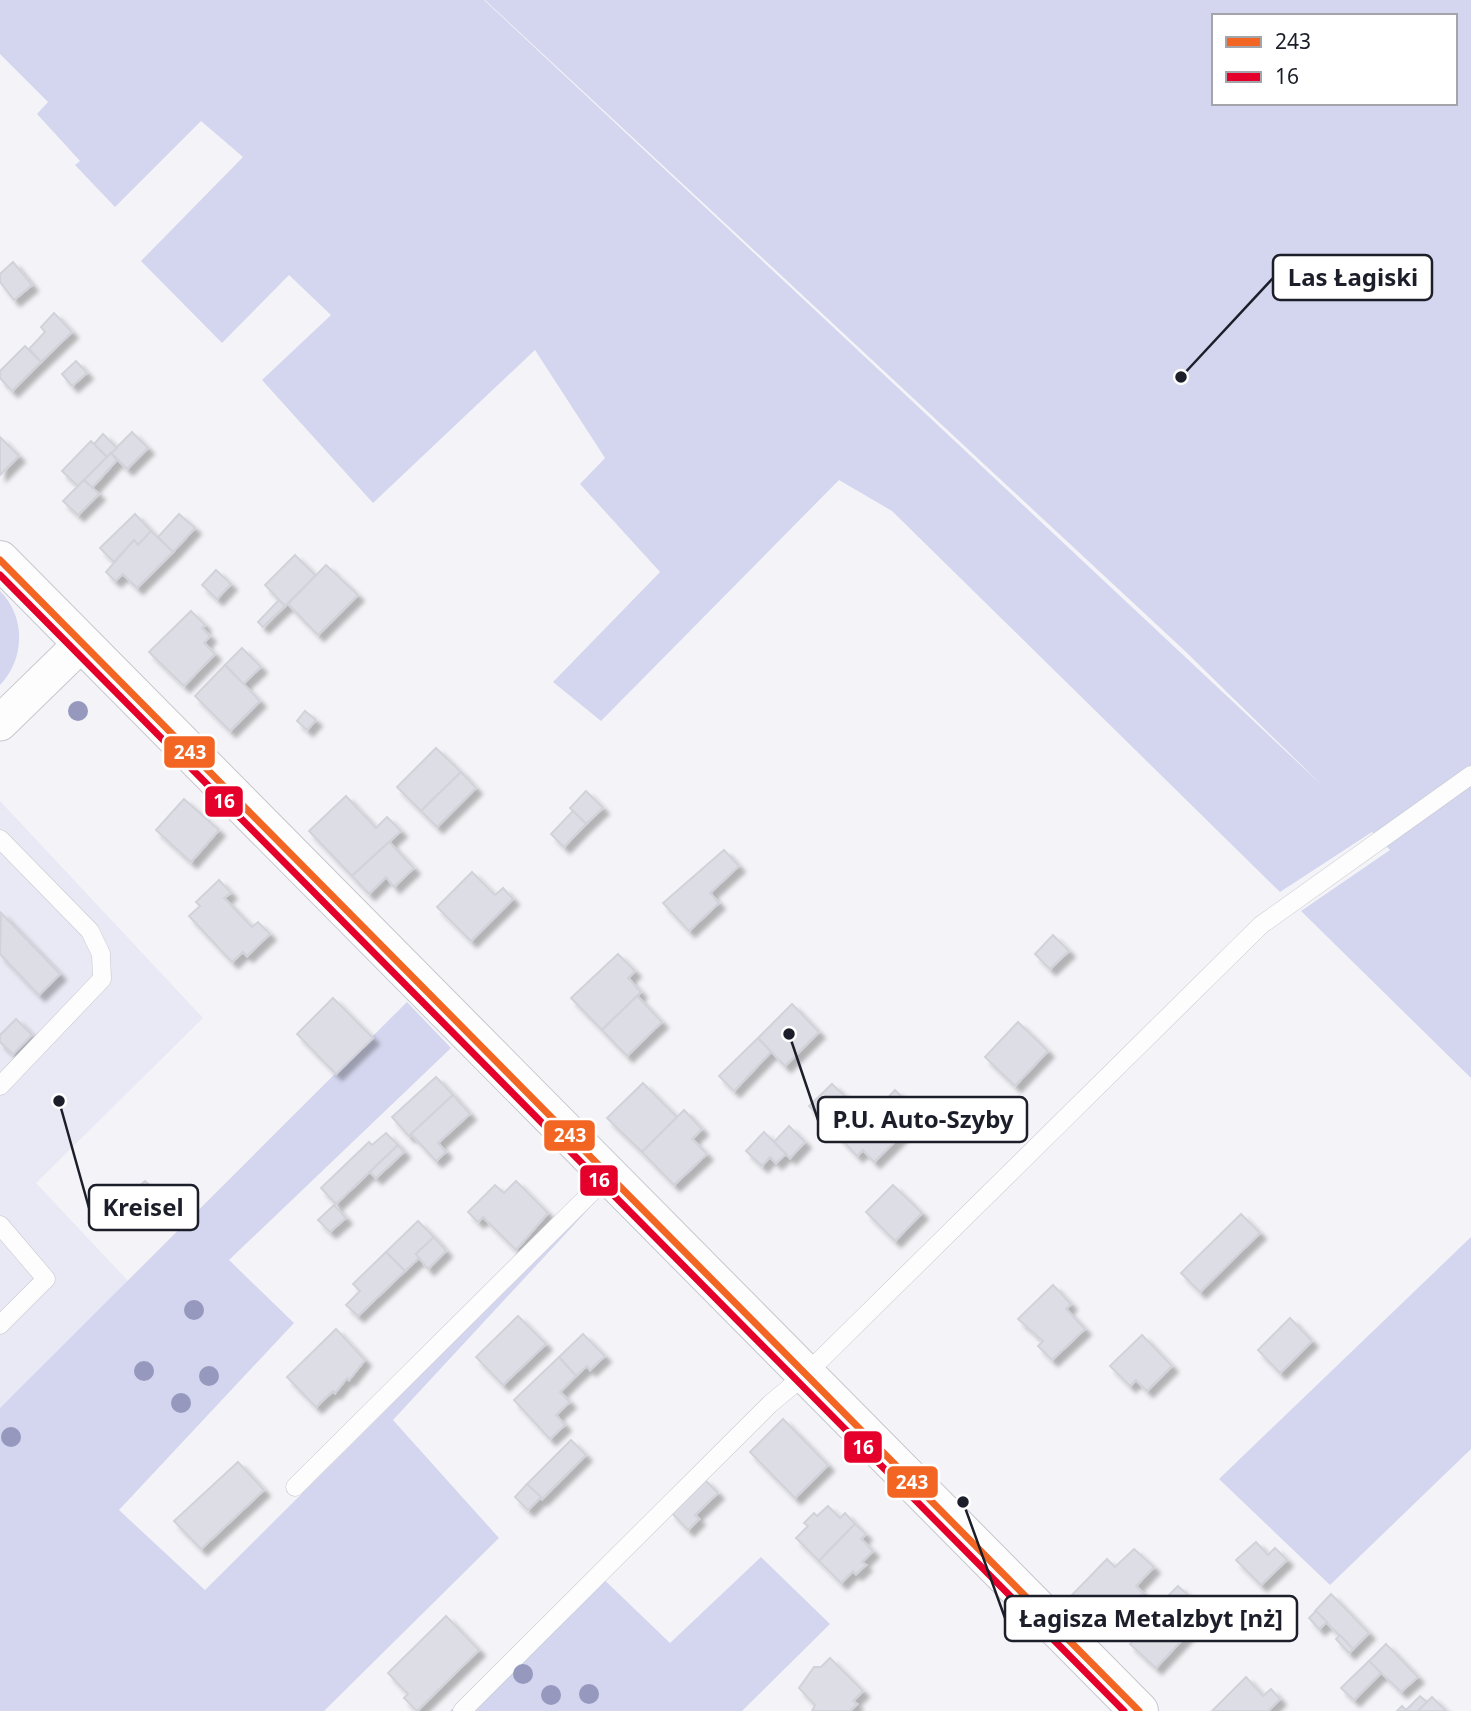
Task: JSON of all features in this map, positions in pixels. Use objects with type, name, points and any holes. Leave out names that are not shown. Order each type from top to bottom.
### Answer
[{"type":"street","points":[[0,560],[1139,1711]]},
{"type":"street","points":[[0,723],[82,643]]},
{"type":"lane","points":[[463,1711],[770,1404],[806,1374],[1261,925],[1471,775]]},
{"type":"lane","points":[[0,839],[90,931],[102,954],[102,979],[0,1086]]},
{"type":"lane","points":[[295,1487],[609,1175]]},
{"type":"lane","points":[[0,1225],[46,1279],[0,1325]]},
{"type":"shaded area","points":[[0,0],[484,0],[1325,788],[1185,651],[485,0],[1471,0],[1471,1078],[1301,911],[1390,850],[1372,832],[1280,892],[892,511],[839,480],[601,721],[553,682],[660,572],[580,484],[605,458],[535,350],[373,503],[262,380],[331,315],[289,275],[222,343],[141,261],[243,157],[201,121],[115,207],[75,165],[80,161],[37,114],[48,102],[0,54]]},
{"type":"shaded area","points":[[0,591],[14,613],[19,638],[14,663],[0,685]]},
{"type":"shaded area","points":[[0,801],[203,1018],[36,1183],[129,1282],[0,1408]]},
{"type":"shaded area","points":[[407,1002],[451,1048],[229,1260],[294,1323],[119,1510],[205,1590],[597,1200],[393,1420],[499,1538],[324,1711],[0,1711],[0,1408]]},
{"type":"shaded area","points":[[1471,1237],[1471,1449],[1330,1585],[1219,1479]]},
{"type":"shaded area","points":[[761,1557],[830,1624],[742,1711],[450,1711],[593,1569],[670,1643]]},
{"type":"building","points":[[13,262],[32,285],[14,300],[0,282],[0,274]]},
{"type":"building","points":[[54,313],[72,332],[41,362],[29,349],[45,332],[41,327]]},
{"type":"building","points":[[25,346],[41,362],[12,391],[0,378],[0,371]]},
{"type":"building","points":[[76,361],[87,373],[72,386],[62,374]]},
{"type":"building","points":[[132,432],[148,448],[127,469],[111,453]]},
{"type":"building","points":[[103,434],[117,448],[107,457],[94,444]]},
{"type":"building","points":[[0,437],[19,456],[0,475]]},
{"type":"building","points":[[91,441],[107,457],[78,486],[62,471]]},
{"type":"building","points":[[111,453],[117,460],[92,488],[84,480]]},
{"type":"building","points":[[84,480],[99,494],[78,515],[63,501]]},
{"type":"building","points":[[135,514],[152,532],[138,545],[134,540],[114,562],[100,548]]},
{"type":"building","points":[[179,514],[195,528],[173,552],[158,537]]},
{"type":"building","points":[[151,531],[173,552],[137,588],[123,574],[115,581],[106,572],[134,540],[138,545]]},
{"type":"building","points":[[295,555],[316,576],[285,606],[265,585]]},
{"type":"building","points":[[326,565],[358,595],[318,635],[288,604]]},
{"type":"building","points":[[216,570],[231,584],[217,599],[202,585]]},
{"type":"building","points":[[279,600],[285,606],[263,627],[258,622]]},
{"type":"building","points":[[191,611],[205,625],[202,628],[210,636],[204,643],[215,654],[184,686],[149,652]]},
{"type":"building","points":[[242,648],[261,667],[243,684],[225,665]]},
{"type":"building","points":[[225,665],[260,701],[230,731],[195,696]]},
{"type":"building","points":[[305,711],[316,720],[307,730],[297,721]]},
{"type":"building","points":[[436,748],[461,772],[421,811],[397,787]]},
{"type":"building","points":[[461,772],[476,788],[437,827],[421,811]]},
{"type":"building","points":[[586,791],[603,808],[586,824],[570,808]]},
{"type":"building","points":[[346,796],[376,828],[387,817],[401,831],[352,876],[309,831]]},
{"type":"building","points":[[184,799],[219,830],[191,862],[156,830]]},
{"type":"building","points":[[573,811],[586,824],[564,847],[551,834]]},
{"type":"building","points":[[389,842],[414,868],[394,887],[386,877],[369,894],[352,876]]},
{"type":"building","points":[[724,850],[739,866],[710,893],[719,903],[689,931],[663,903]]},
{"type":"building","points":[[472,872],[495,895],[503,888],[513,899],[471,941],[437,907]]},
{"type":"building","points":[[219,880],[231,893],[224,898],[252,927],[258,922],[270,934],[247,956],[243,952],[232,962],[189,916],[200,906],[196,902]]},
{"type":"building","points":[[1,913],[60,974],[39,995],[0,954]]},
{"type":"building","points":[[1053,935],[1069,951],[1050,969],[1035,954]]},
{"type":"building","points":[[618,954],[635,971],[628,978],[641,992],[602,1030],[571,998]]},
{"type":"building","points":[[637,996],[662,1022],[627,1056],[602,1030]]},
{"type":"building","points":[[333,998],[373,1038],[336,1074],[297,1034]]},
{"type":"building","points":[[792,1004],[819,1032],[785,1066],[758,1038]]},
{"type":"building","points":[[16,1019],[32,1035],[13,1054],[0,1042],[0,1035]]},
{"type":"building","points":[[1018,1022],[1048,1051],[1015,1086],[985,1057]]},
{"type":"building","points":[[758,1038],[771,1052],[734,1091],[719,1076]]},
{"type":"building","points":[[436,1077],[453,1095],[409,1136],[392,1117]]},
{"type":"building","points":[[643,1083],[677,1117],[642,1152],[607,1118]]},
{"type":"building","points":[[832,1084],[847,1098],[839,1106],[859,1127],[844,1142],[809,1106]]},
{"type":"building","points":[[895,1090],[921,1116],[874,1162],[863,1150],[857,1156],[844,1142],[872,1116],[883,1126],[894,1115],[883,1103]]},
{"type":"building","points":[[453,1095],[470,1114],[438,1143],[446,1152],[436,1161],[411,1134]]},
{"type":"building","points":[[684,1110],[702,1129],[692,1139],[707,1154],[674,1185],[642,1152]]},
{"type":"building","points":[[789,1126],[805,1142],[790,1158],[774,1142]]},
{"type":"building","points":[[764,1132],[786,1154],[776,1163],[770,1157],[762,1166],[746,1151]]},
{"type":"building","points":[[386,1133],[398,1145],[336,1204],[321,1188],[369,1142],[372,1145]]},
{"type":"building","points":[[398,1145],[404,1152],[376,1178],[370,1172]]},
{"type":"building","points":[[145,1181],[155,1190],[131,1211],[122,1201]]},
{"type":"building","points":[[516,1181],[548,1213],[516,1250],[483,1217],[478,1222],[468,1212],[495,1185],[504,1193]]},
{"type":"building","points":[[893,1185],[922,1213],[895,1241],[866,1212]]},
{"type":"building","points":[[334,1205],[346,1218],[330,1232],[318,1220]]},
{"type":"building","points":[[1241,1214],[1260,1233],[1200,1292],[1181,1273]]},
{"type":"building","points":[[418,1221],[434,1237],[416,1254],[420,1257],[405,1271],[386,1252]]},
{"type":"building","points":[[434,1237],[446,1251],[428,1269],[416,1254]]},
{"type":"building","points":[[386,1252],[405,1271],[358,1316],[346,1305],[360,1291],[353,1284]]},
{"type":"building","points":[[1053,1285],[1071,1304],[1066,1309],[1085,1329],[1052,1360],[1038,1346],[1043,1341],[1018,1319]]},
{"type":"building","points":[[518,1316],[546,1344],[503,1385],[476,1357]]},
{"type":"building","points":[[1290,1318],[1312,1341],[1280,1373],[1258,1350]]},
{"type":"building","points":[[336,1329],[365,1360],[349,1380],[347,1378],[335,1393],[333,1391],[316,1407],[287,1377]]},
{"type":"building","points":[[583,1334],[605,1356],[590,1370],[587,1366],[576,1376],[559,1357]]},
{"type":"building","points":[[1142,1335],[1172,1366],[1147,1391],[1136,1380],[1130,1386],[1110,1366]]},
{"type":"building","points":[[559,1357],[576,1376],[560,1392],[570,1402],[556,1415],[565,1425],[550,1439],[514,1400]]},
{"type":"building","points":[[783,1419],[828,1465],[795,1498],[750,1452]]},
{"type":"building","points":[[571,1440],[586,1455],[542,1499],[527,1484]]},
{"type":"building","points":[[238,1462],[264,1490],[201,1549],[174,1521]]},
{"type":"building","points":[[704,1479],[718,1493],[695,1515],[699,1519],[688,1530],[671,1512]]},
{"type":"building","points":[[527,1484],[541,1497],[528,1510],[515,1497]]},
{"type":"building","points":[[828,1506],[840,1518],[845,1513],[855,1524],[819,1561],[796,1538],[808,1526],[804,1523],[814,1513],[817,1516]]},
{"type":"building","points":[[855,1524],[866,1534],[861,1539],[873,1551],[862,1562],[866,1565],[856,1574],[853,1571],[841,1583],[819,1561]]},
{"type":"building","points":[[1256,1542],[1268,1555],[1275,1548],[1287,1560],[1261,1585],[1236,1560]]},
{"type":"building","points":[[1134,1549],[1154,1567],[1136,1586],[1143,1593],[1123,1613],[1116,1607],[1098,1625],[1071,1596],[1107,1559],[1115,1567]]},
{"type":"building","points":[[1178,1586],[1202,1608],[1196,1615],[1201,1620],[1195,1626],[1166,1598]]},
{"type":"building","points":[[1331,1594],[1369,1633],[1353,1649],[1315,1611]]},
{"type":"building","points":[[1170,1602],[1195,1626],[1156,1668],[1130,1644]]},
{"type":"building","points":[[1316,1611],[1327,1622],[1319,1629],[1309,1618]]},
{"type":"building","points":[[446,1616],[479,1650],[417,1711],[404,1698],[408,1694],[388,1673]]},
{"type":"building","points":[[1340,1635],[1353,1649],[1349,1653],[1336,1639]]},
{"type":"building","points":[[1386,1644],[1418,1677],[1401,1692],[1369,1661]]},
{"type":"building","points":[[830,1658],[863,1691],[853,1701],[857,1704],[850,1711],[812,1711],[815,1705],[799,1688],[814,1667],[821,1667]]},
{"type":"building","points":[[1369,1661],[1381,1673],[1354,1700],[1341,1688]]},
{"type":"building","points":[[1246,1677],[1263,1696],[1271,1689],[1280,1699],[1268,1711],[1212,1711]]},
{"type":"building","points":[[1420,1696],[1427,1702],[1418,1711],[1397,1711],[1402,1706],[1406,1710]]},
{"type":"building","points":[[1432,1697],[1446,1711],[1418,1711]]},
{"type":"transit line","name":"243","points":[[0,560],[1139,1711]]},
{"type":"transit line","name":"16","points":[[0,575],[1124,1711]]},
{"type":"place","name":"Las Łagiski","points":[[1181,377]]},
{"type":"place","name":"P.U. Auto-Szyby","points":[[789,1034]]},
{"type":"place","name":"Kreisel","points":[[59,1101]]},
{"type":"place","name":"Łagisza Metalzbyt [nż]","points":[[963,1502]]}]
